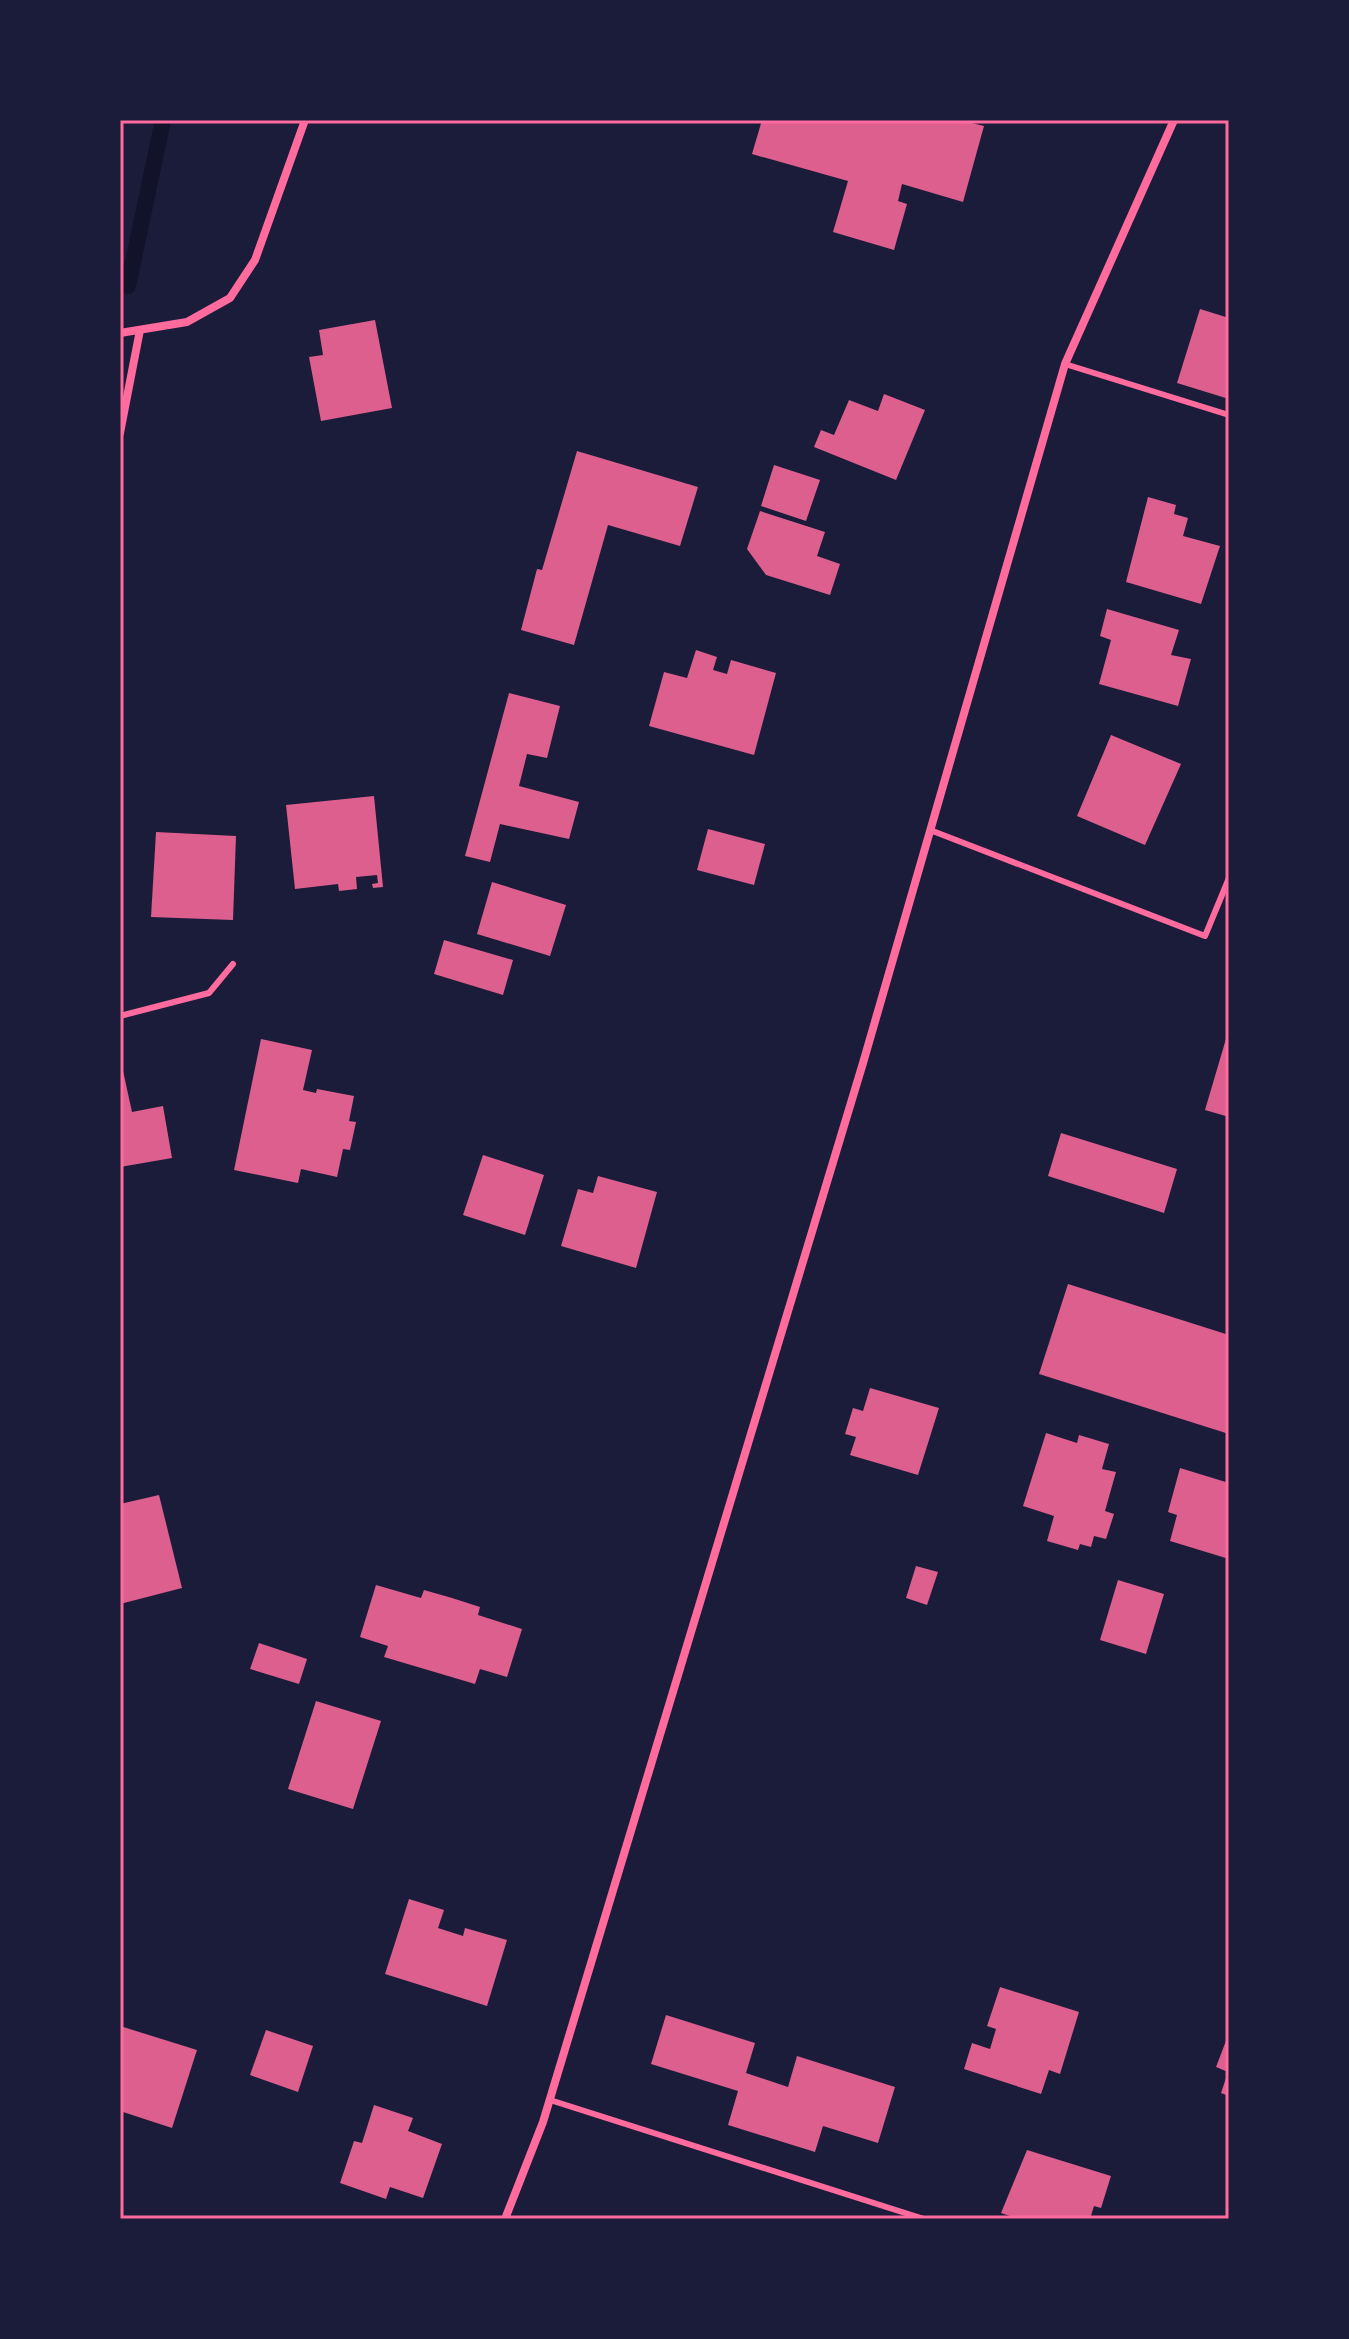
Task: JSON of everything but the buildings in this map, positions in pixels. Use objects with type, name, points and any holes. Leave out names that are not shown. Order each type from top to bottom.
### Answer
[{"type":"street","points":[[120,333],[187,322],[230,298],[255,260],[305,120]]},
{"type":"street","points":[[505,2219],[550,2100],[930,830],[1065,364],[1174,120]]},
{"type":"street","points":[[120,433],[140,330]]},
{"type":"lane","points":[[1065,364],[1229,415]]},
{"type":"lane","points":[[930,830],[1205,936],[1229,878]]},
{"type":"lane","points":[[120,1016],[209,993],[233,964]]},
{"type":"lane","points":[[550,2100],[924,2219]]},
{"type":"waterway","points":[[128,286],[163,120]]}]
